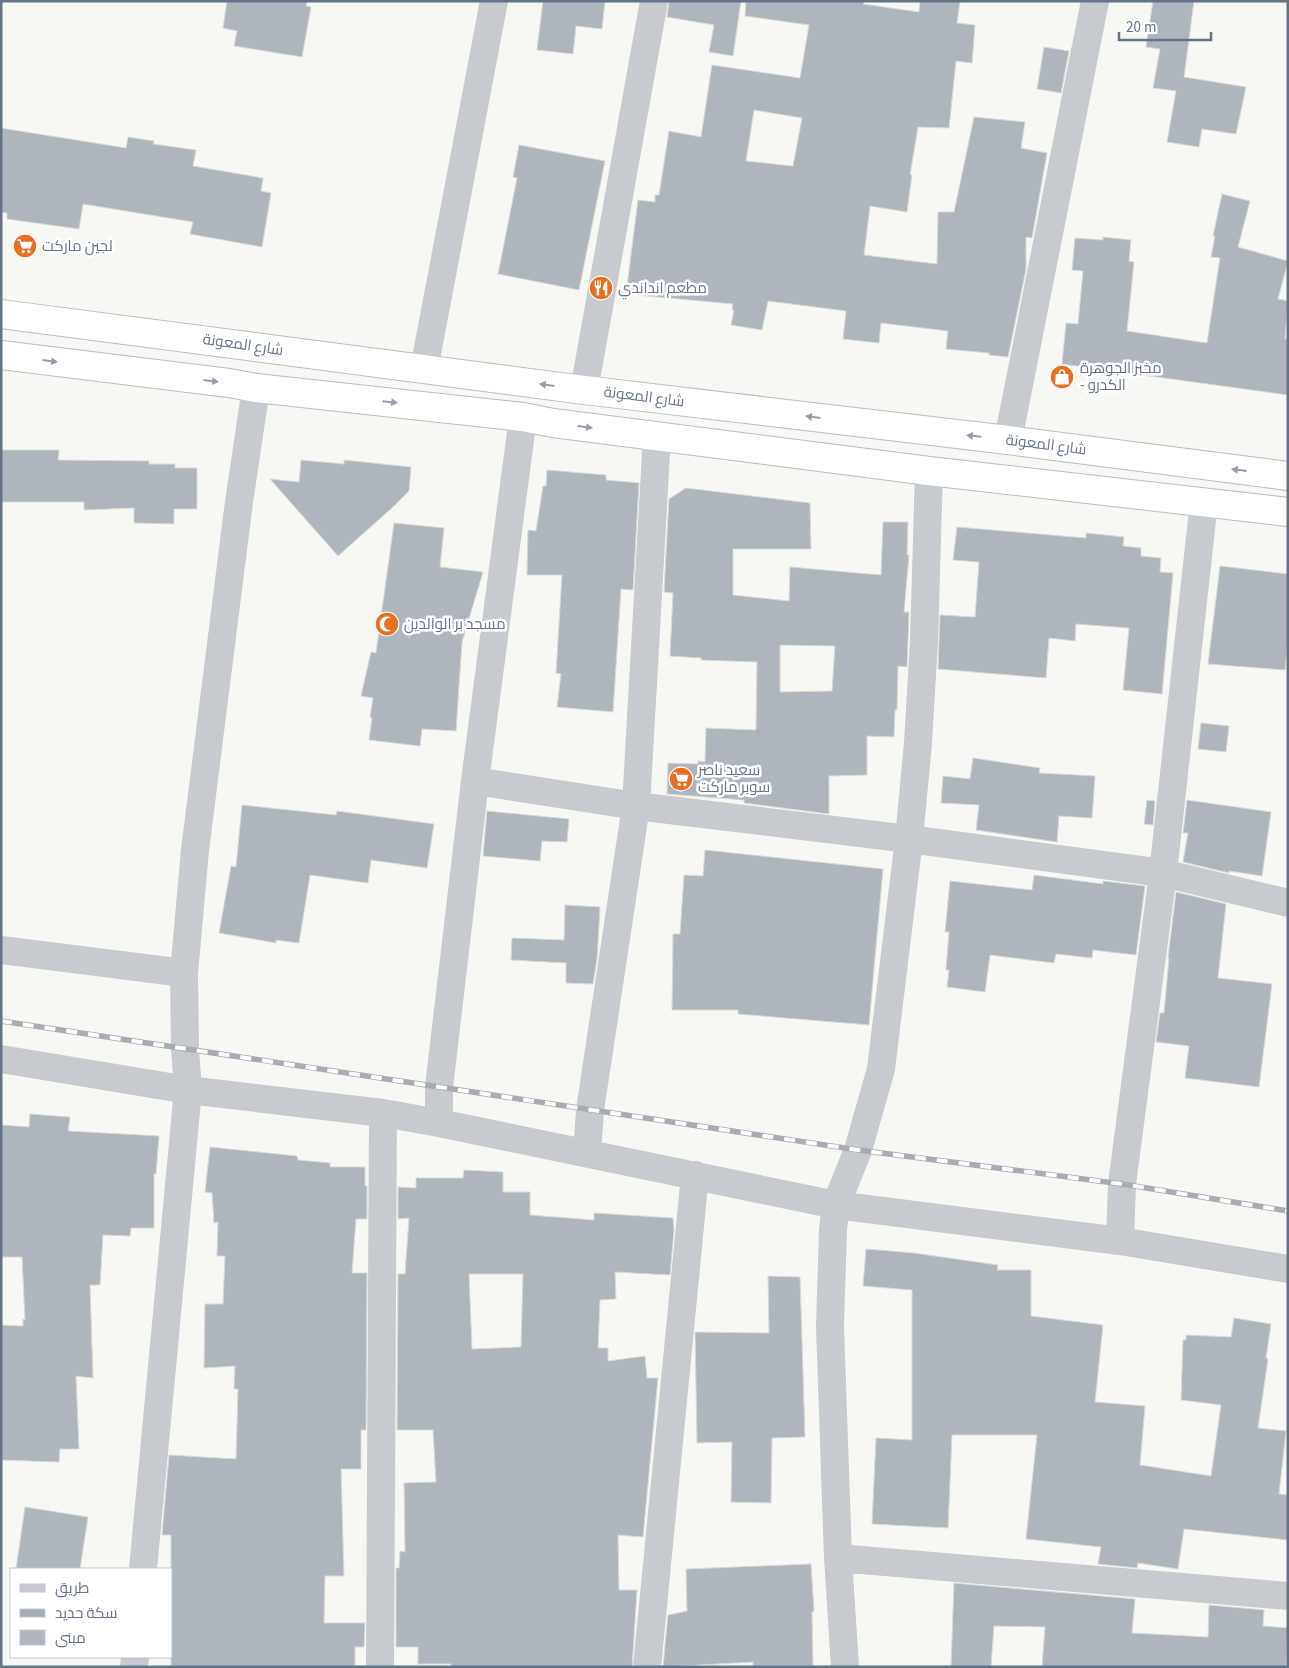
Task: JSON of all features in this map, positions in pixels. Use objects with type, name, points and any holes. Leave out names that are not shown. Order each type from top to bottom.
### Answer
[{"type":"highway","name":"شارع المعونة","points":[[1,314],[584,390],[1008,440],[1288,476]]},
{"type":"highway","points":[[1,355],[256,388],[523,416],[553,423],[1288,512]]},
{"type":"highway","points":[[359,398],[366,362]]},
{"type":"street","points":[[424,368],[494,1]]},
{"type":"street","points":[[584,390],[654,1]]},
{"type":"street","points":[[1008,440],[1095,1]]},
{"type":"street","points":[[143,1568],[188,1090],[185,1049],[184,973],[195,850],[256,388]]},
{"type":"street","points":[[439,1123],[439,1087],[475,781],[523,416]]},
{"type":"street","points":[[587,1153],[590,1110],[636,806],[657,436]]},
{"type":"street","points":[[845,1667],[838,1558],[830,1326],[833,1229],[836,1205],[858,1150],[881,1069],[909,839],[922,690],[929,470]]},
{"type":"street","points":[[1120,1241],[1122,1184],[1163,873],[1204,502]]},
{"type":"street","points":[[475,781],[636,806],[909,839],[1163,873],[1288,903]]},
{"type":"street","points":[[1,950],[184,973]]},
{"type":"street","points":[[1,1058],[188,1090],[383,1113],[836,1205],[1120,1241],[1288,1269]]},
{"type":"street","points":[[380,1667],[383,1113]]},
{"type":"street","points":[[647,1667],[695,1175]]},
{"type":"street","points":[[838,1558],[1288,1596]]},
{"type":"building","points":[[227,1],[307,1],[306,6],[311,7],[302,57],[234,46],[237,31],[223,28]]},
{"type":"building","points":[[543,1],[605,1],[602,29],[576,26],[573,54],[537,50]]},
{"type":"building","points":[[669,1],[741,1],[733,56],[709,52],[714,25],[667,17]]},
{"type":"building","points":[[746,1],[864,1],[863,4],[919,12],[920,1],[960,1],[957,23],[975,25],[972,63],[956,61],[949,128],[918,127],[910,175],[912,175],[907,212],[870,206],[864,255],[937,264],[938,212],[954,212],[974,117],[1025,122],[1021,148],[1047,153],[1032,238],[1026,237],[1026,269],[1008,357],[989,355],[989,353],[946,349],[948,331],[881,323],[879,343],[843,339],[846,311],[768,301],[762,330],[731,325],[734,310],[732,310],[733,304],[626,294],[638,200],[655,202],[655,195],[659,195],[669,131],[701,137],[712,65],[800,78],[809,25],[745,16]],"holes":[[[754,110],[802,118],[793,166],[746,161]]]},
{"type":"building","points":[[1153,1],[1194,1],[1184,77],[1246,87],[1236,134],[1202,129],[1199,147],[1167,142],[1176,91],[1153,88],[1160,49],[1146,47]]},
{"type":"building","points":[[1044,47],[1069,51],[1061,93],[1037,89]]},
{"type":"building","points":[[1,128],[126,148],[128,137],[154,141],[153,144],[196,150],[193,166],[263,178],[261,191],[271,193],[262,247],[190,234],[193,222],[83,204],[79,229],[7,219],[7,213],[1,212]]},
{"type":"building","points":[[519,145],[605,161],[579,290],[498,274],[517,178],[513,177]]},
{"type":"building","points":[[1222,194],[1250,201],[1238,247],[1288,261],[1278,299],[1288,301],[1285,339],[1288,339],[1288,395],[1062,364],[1066,323],[1078,324],[1083,271],[1072,270],[1075,238],[1103,240],[1103,237],[1131,240],[1129,261],[1134,262],[1127,331],[1207,343],[1220,258],[1211,257],[1215,236],[1213,236]]},
{"type":"building","points":[[1,450],[59,450],[58,460],[149,461],[149,464],[175,464],[175,468],[197,468],[197,509],[174,509],[174,524],[134,523],[134,508],[84,510],[84,502],[1,502]]},
{"type":"building","points":[[301,460],[344,464],[344,460],[411,467],[409,491],[338,556],[270,479],[299,482]]},
{"type":"building","points":[[547,470],[606,475],[606,480],[639,483],[633,590],[621,589],[613,712],[557,707],[561,674],[556,673],[562,575],[527,575],[528,530],[536,531],[543,486],[546,486]]},
{"type":"building","points":[[686,488],[810,503],[811,549],[733,549],[733,595],[789,601],[790,567],[881,575],[883,522],[908,522],[907,555],[909,555],[904,612],[909,612],[907,667],[898,666],[894,737],[867,736],[867,775],[829,776],[829,814],[744,803],[744,800],[667,794],[668,763],[698,764],[698,761],[705,762],[706,728],[756,730],[757,662],[701,660],[701,658],[670,656],[673,593],[664,592],[669,499]],"holes":[[[780,645],[835,646],[832,691],[780,692]]]},
{"type":"building","points":[[394,523],[444,528],[440,567],[483,572],[462,642],[456,731],[422,729],[420,746],[369,740],[373,698],[361,696],[371,652],[376,653]]},
{"type":"building","points":[[957,527],[1086,538],[1086,533],[1124,537],[1123,546],[1141,548],[1141,556],[1161,558],[1160,572],[1173,573],[1162,694],[1123,690],[1129,628],[1076,624],[1075,641],[1049,638],[1046,678],[938,669],[940,615],[975,617],[979,562],[953,560]]},
{"type":"building","points":[[1220,566],[1288,574],[1288,638],[1285,670],[1208,664]]},
{"type":"building","points":[[1201,723],[1229,726],[1226,752],[1198,749]]},
{"type":"building","points":[[973,758],[1040,768],[1039,773],[1095,776],[1092,818],[1059,816],[1057,842],[976,830],[979,805],[941,803],[943,776],[970,779]]},
{"type":"building","points":[[1147,800],[1155,801],[1153,825],[1144,824]]},
{"type":"building","points":[[1187,800],[1271,812],[1262,876],[1229,871],[1229,873],[1183,862],[1188,833],[1183,833]]},
{"type":"building","points":[[242,805],[336,815],[337,811],[434,824],[427,868],[371,860],[368,883],[310,875],[299,943],[276,940],[276,943],[219,933],[231,866],[236,867]]},
{"type":"building","points":[[487,811],[569,819],[567,842],[542,841],[540,861],[483,856]]},
{"type":"building","points":[[705,850],[883,869],[869,1025],[738,1014],[738,1010],[672,1010],[673,934],[680,934],[684,875],[703,876]]},
{"type":"building","points":[[1034,875],[1103,884],[1103,881],[1145,886],[1136,955],[1093,950],[1092,958],[1056,954],[1054,963],[990,955],[985,992],[947,987],[949,970],[946,970],[949,932],[945,932],[950,881],[1032,890]]},
{"type":"building","points":[[1176,892],[1226,904],[1218,978],[1272,984],[1259,1087],[1185,1078],[1189,1046],[1156,1042],[1160,1013],[1164,1013]]},
{"type":"building","points":[[565,905],[600,907],[597,959],[593,984],[566,983],[566,963],[511,960],[512,938],[564,940]]},
{"type":"building","points":[[30,1114],[70,1117],[68,1131],[159,1136],[156,1174],[154,1174],[154,1228],[131,1228],[130,1236],[103,1235],[100,1285],[90,1285],[93,1378],[76,1376],[79,1449],[60,1449],[59,1462],[1,1460],[1,1325],[23,1326],[23,1319],[25,1320],[22,1257],[1,1257],[1,1125],[29,1127]]},
{"type":"building","points":[[210,1147],[297,1156],[298,1160],[330,1163],[330,1167],[365,1167],[367,1219],[356,1219],[352,1273],[367,1273],[366,1430],[361,1430],[361,1469],[341,1469],[344,1576],[325,1576],[324,1623],[365,1623],[364,1647],[355,1647],[355,1667],[171,1667],[171,1535],[162,1535],[169,1455],[236,1459],[238,1389],[234,1389],[235,1366],[204,1368],[205,1304],[223,1304],[225,1256],[217,1256],[218,1222],[214,1223],[212,1193],[205,1192]]},
{"type":"building","points":[[464,1170],[503,1172],[503,1192],[530,1192],[530,1215],[594,1220],[594,1213],[673,1218],[674,1229],[670,1275],[615,1272],[616,1299],[600,1300],[598,1348],[608,1348],[608,1361],[645,1356],[647,1378],[658,1378],[643,1537],[618,1535],[619,1590],[637,1590],[632,1667],[451,1667],[451,1664],[418,1664],[418,1647],[396,1647],[396,1568],[399,1568],[400,1551],[405,1552],[404,1483],[436,1482],[433,1430],[397,1430],[398,1274],[405,1274],[409,1218],[398,1219],[398,1187],[416,1188],[416,1178],[463,1178]],"holes":[[[469,1274],[523,1274],[521,1347],[472,1349]]]},
{"type":"building","points":[[866,1249],[914,1253],[998,1265],[997,1270],[1031,1270],[1031,1316],[1103,1325],[1095,1402],[1145,1406],[1140,1465],[1211,1476],[1221,1405],[1181,1400],[1183,1340],[1186,1340],[1186,1335],[1231,1337],[1234,1318],[1271,1324],[1258,1428],[1286,1431],[1279,1494],[1288,1495],[1288,1540],[1184,1529],[1178,1569],[1138,1563],[1137,1568],[1098,1564],[1101,1547],[1026,1539],[1037,1435],[952,1435],[948,1528],[872,1524],[876,1438],[912,1440],[912,1290],[863,1286]]},
{"type":"building","points":[[768,1276],[800,1277],[805,1437],[772,1438],[771,1503],[731,1502],[732,1442],[697,1443],[695,1332],[769,1333]]},
{"type":"building","points":[[25,1507],[88,1517],[80,1568],[16,1568]]},
{"type":"building","points":[[811,1564],[814,1611],[812,1612],[813,1666],[753,1666],[753,1662],[663,1667],[668,1615],[687,1611],[686,1569]]},
{"type":"building","points":[[954,1583],[1135,1599],[1132,1633],[1208,1637],[1209,1605],[1264,1610],[1263,1626],[1288,1628],[1286,1667],[1042,1667],[1045,1627],[994,1626],[991,1667],[951,1667]]},
{"type":"railway","points":[[1,1021],[858,1150],[1122,1184],[1288,1211]]},
{"type":"place","name":"لجين ماركت","points":[[25,246]]},
{"type":"place","name":"مطعم انداندي","points":[[601,288]]},
{"type":"place","name":"مخبز الجوهرة - الكدرو","points":[[1062,377]]},
{"type":"place","name":"مسجد بر الوالدين","points":[[387,624]]},
{"type":"place","name":"سعيد ناصر سوبر ماركت","points":[[681,779]]}]
